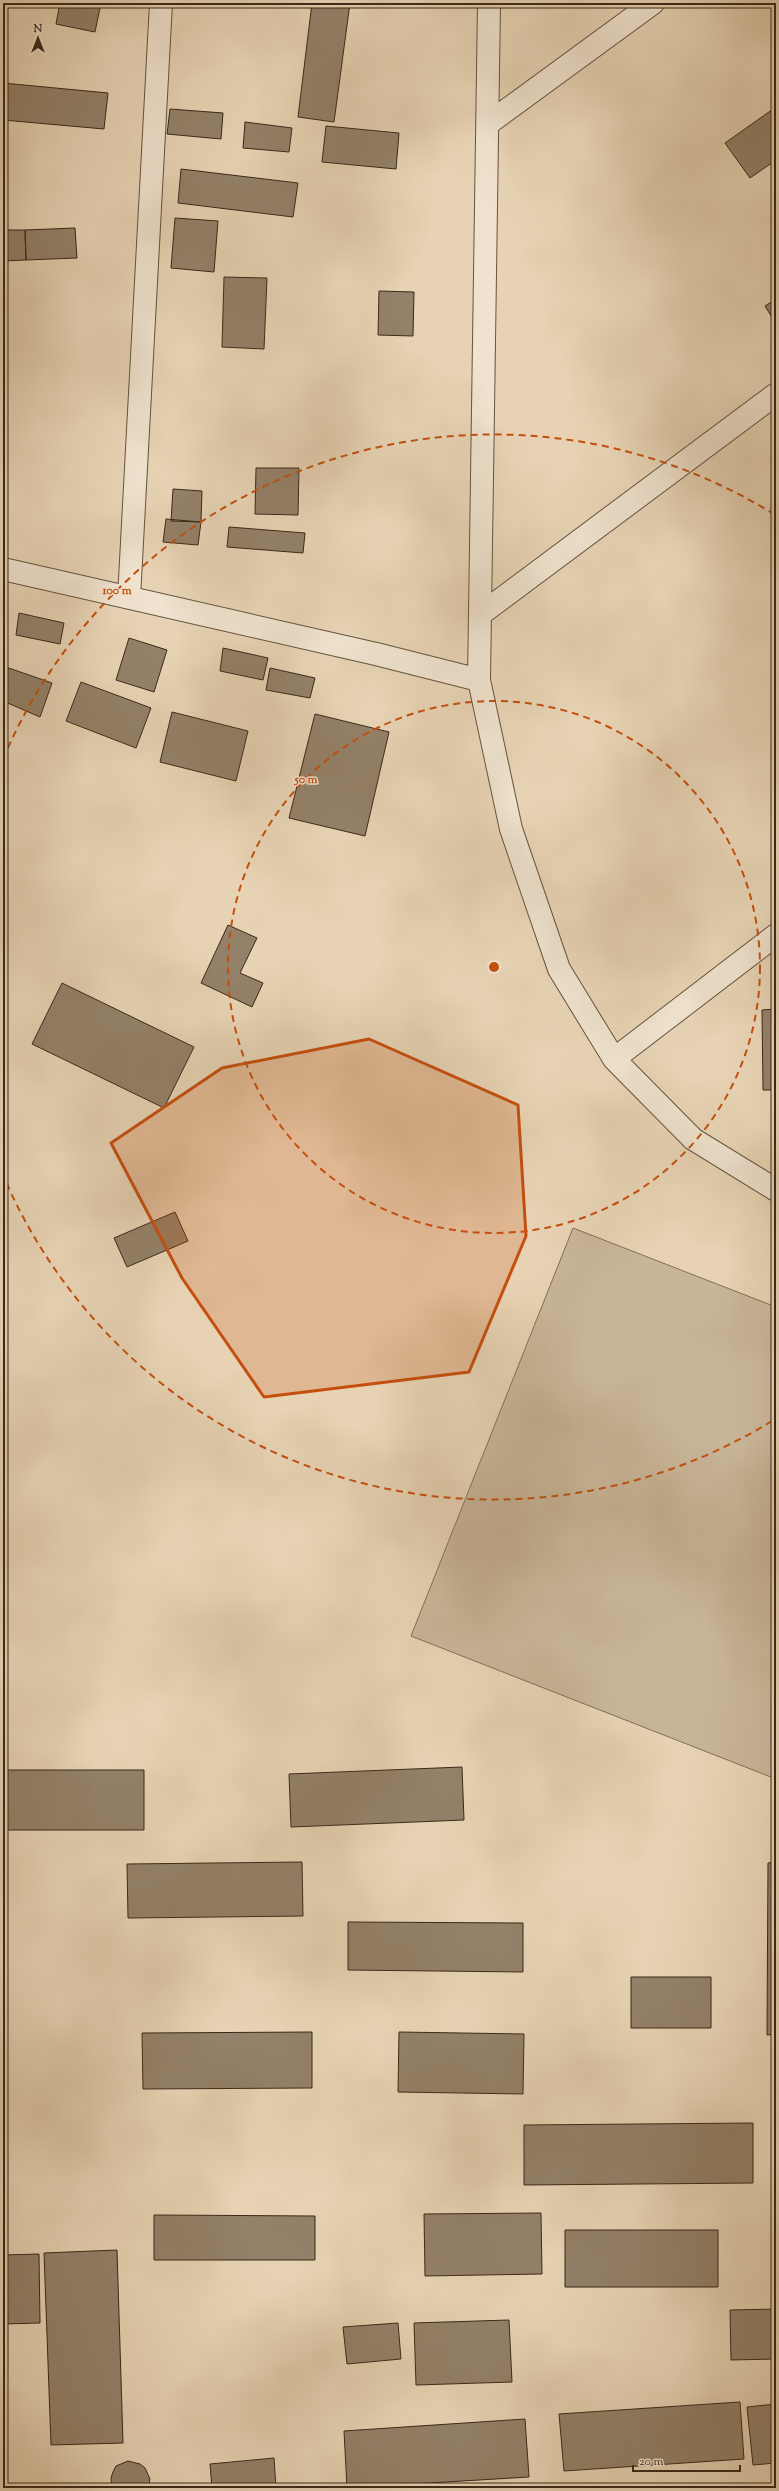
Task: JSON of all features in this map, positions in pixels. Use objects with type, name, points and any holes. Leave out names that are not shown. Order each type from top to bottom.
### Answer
[{"type":"street","points":[[129,598],[161,3]]},
{"type":"street","points":[[489,3],[489,124],[479,680],[511,829],[559,970],[614,1059],[693,1139],[776,1190]]},
{"type":"street","points":[[489,124],[653,3]]},
{"type":"street","points":[[480,614],[776,394]]},
{"type":"street","points":[[3,569],[376,654],[479,680]]},
{"type":"street","points":[[614,1059],[776,935]]},
{"type":"highlighted area","points":[[369,1039],[518,1105],[526,1236],[469,1372],[264,1397],[182,1278],[111,1143],[222,1068]]},
{"type":"shaded area","points":[[573,1228],[776,1307],[776,1779],[411,1636]]},
{"type":"building","points":[[41,3],[101,3],[95,32],[56,24],[59,8]]},
{"type":"building","points":[[312,3],[350,3],[334,122],[298,117]]},
{"type":"building","points":[[3,83],[108,93],[104,129],[3,120]]},
{"type":"building","points":[[776,107],[776,160],[750,178],[725,143]]},
{"type":"building","points":[[170,109],[223,113],[221,139],[167,134]]},
{"type":"building","points":[[245,122],[292,128],[289,152],[243,148]]},
{"type":"building","points":[[326,126],[399,133],[396,169],[322,162]]},
{"type":"building","points":[[181,169],[298,183],[293,217],[178,203]]},
{"type":"building","points":[[175,218],[218,221],[214,272],[171,268]]},
{"type":"building","points":[[75,228],[77,258],[26,260],[25,230]]},
{"type":"building","points":[[3,230],[25,230],[26,260],[3,261]]},
{"type":"building","points":[[224,277],[267,278],[264,349],[222,347]]},
{"type":"building","points":[[379,291],[414,292],[413,336],[378,335]]},
{"type":"building","points":[[776,299],[776,324],[765,306]]},
{"type":"building","points":[[256,468],[299,468],[298,515],[255,514]]},
{"type":"building","points":[[173,489],[202,491],[201,522],[171,521]]},
{"type":"building","points":[[166,519],[201,522],[198,545],[163,542]]},
{"type":"building","points":[[229,527],[305,533],[303,553],[227,547]]},
{"type":"building","points":[[19,613],[64,623],[60,644],[16,635]]},
{"type":"building","points":[[129,638],[167,650],[154,692],[116,680]]},
{"type":"building","points":[[223,648],[268,658],[263,680],[220,671]]},
{"type":"building","points":[[3,666],[52,683],[40,717],[3,701]]},
{"type":"building","points":[[270,668],[315,678],[310,698],[266,690]]},
{"type":"building","points":[[81,682],[151,708],[136,748],[66,721]]},
{"type":"building","points":[[172,712],[248,731],[236,781],[160,762]]},
{"type":"building","points":[[315,714],[389,732],[365,836],[289,818]]},
{"type":"building","points":[[228,925],[257,938],[240,973],[263,983],[252,1007],[201,983]]},
{"type":"building","points":[[62,983],[194,1047],[164,1108],[32,1044]]},
{"type":"building","points":[[776,1009],[776,1090],[763,1090],[762,1010]]},
{"type":"building","points":[[175,1212],[188,1241],[127,1267],[114,1238]]},
{"type":"building","points":[[462,1767],[464,1820],[291,1827],[289,1774]]},
{"type":"building","points":[[3,1770],[144,1770],[144,1830],[3,1830]]},
{"type":"building","points":[[302,1862],[303,1916],[128,1918],[127,1864]]},
{"type":"building","points":[[776,1862],[776,2034],[767,2035],[768,1863]]},
{"type":"building","points":[[348,1922],[523,1923],[523,1972],[348,1970]]},
{"type":"building","points":[[631,1977],[711,1977],[711,2028],[631,2028]]},
{"type":"building","points":[[312,2032],[312,2088],[143,2089],[142,2033]]},
{"type":"building","points":[[399,2032],[524,2034],[523,2094],[398,2092]]},
{"type":"building","points":[[753,2123],[753,2183],[524,2185],[524,2125]]},
{"type":"building","points":[[541,2213],[542,2274],[425,2276],[424,2214]]},
{"type":"building","points":[[154,2215],[315,2216],[315,2260],[154,2260]]},
{"type":"building","points":[[565,2230],[718,2230],[718,2287],[565,2287]]},
{"type":"building","points":[[117,2250],[123,2443],[51,2445],[44,2253]]},
{"type":"building","points":[[39,2254],[40,2323],[3,2324],[3,2255]]},
{"type":"building","points":[[776,2309],[776,2359],[731,2360],[730,2310]]},
{"type":"building","points":[[509,2320],[512,2382],[416,2385],[414,2323]]},
{"type":"building","points":[[398,2323],[401,2359],[347,2364],[343,2327]]},
{"type":"building","points":[[740,2402],[744,2459],[564,2471],[559,2414]]},
{"type":"building","points":[[776,2404],[776,2463],[753,2465],[747,2407]]},
{"type":"building","points":[[525,2419],[529,2477],[347,2488],[344,2431]]},
{"type":"building","points":[[274,2458],[276,2488],[212,2488],[210,2464]]},
{"type":"building","points":[[128,2461],[140,2464],[145,2468],[150,2479],[148,2488],[112,2488],[111,2478],[116,2466]]}]
